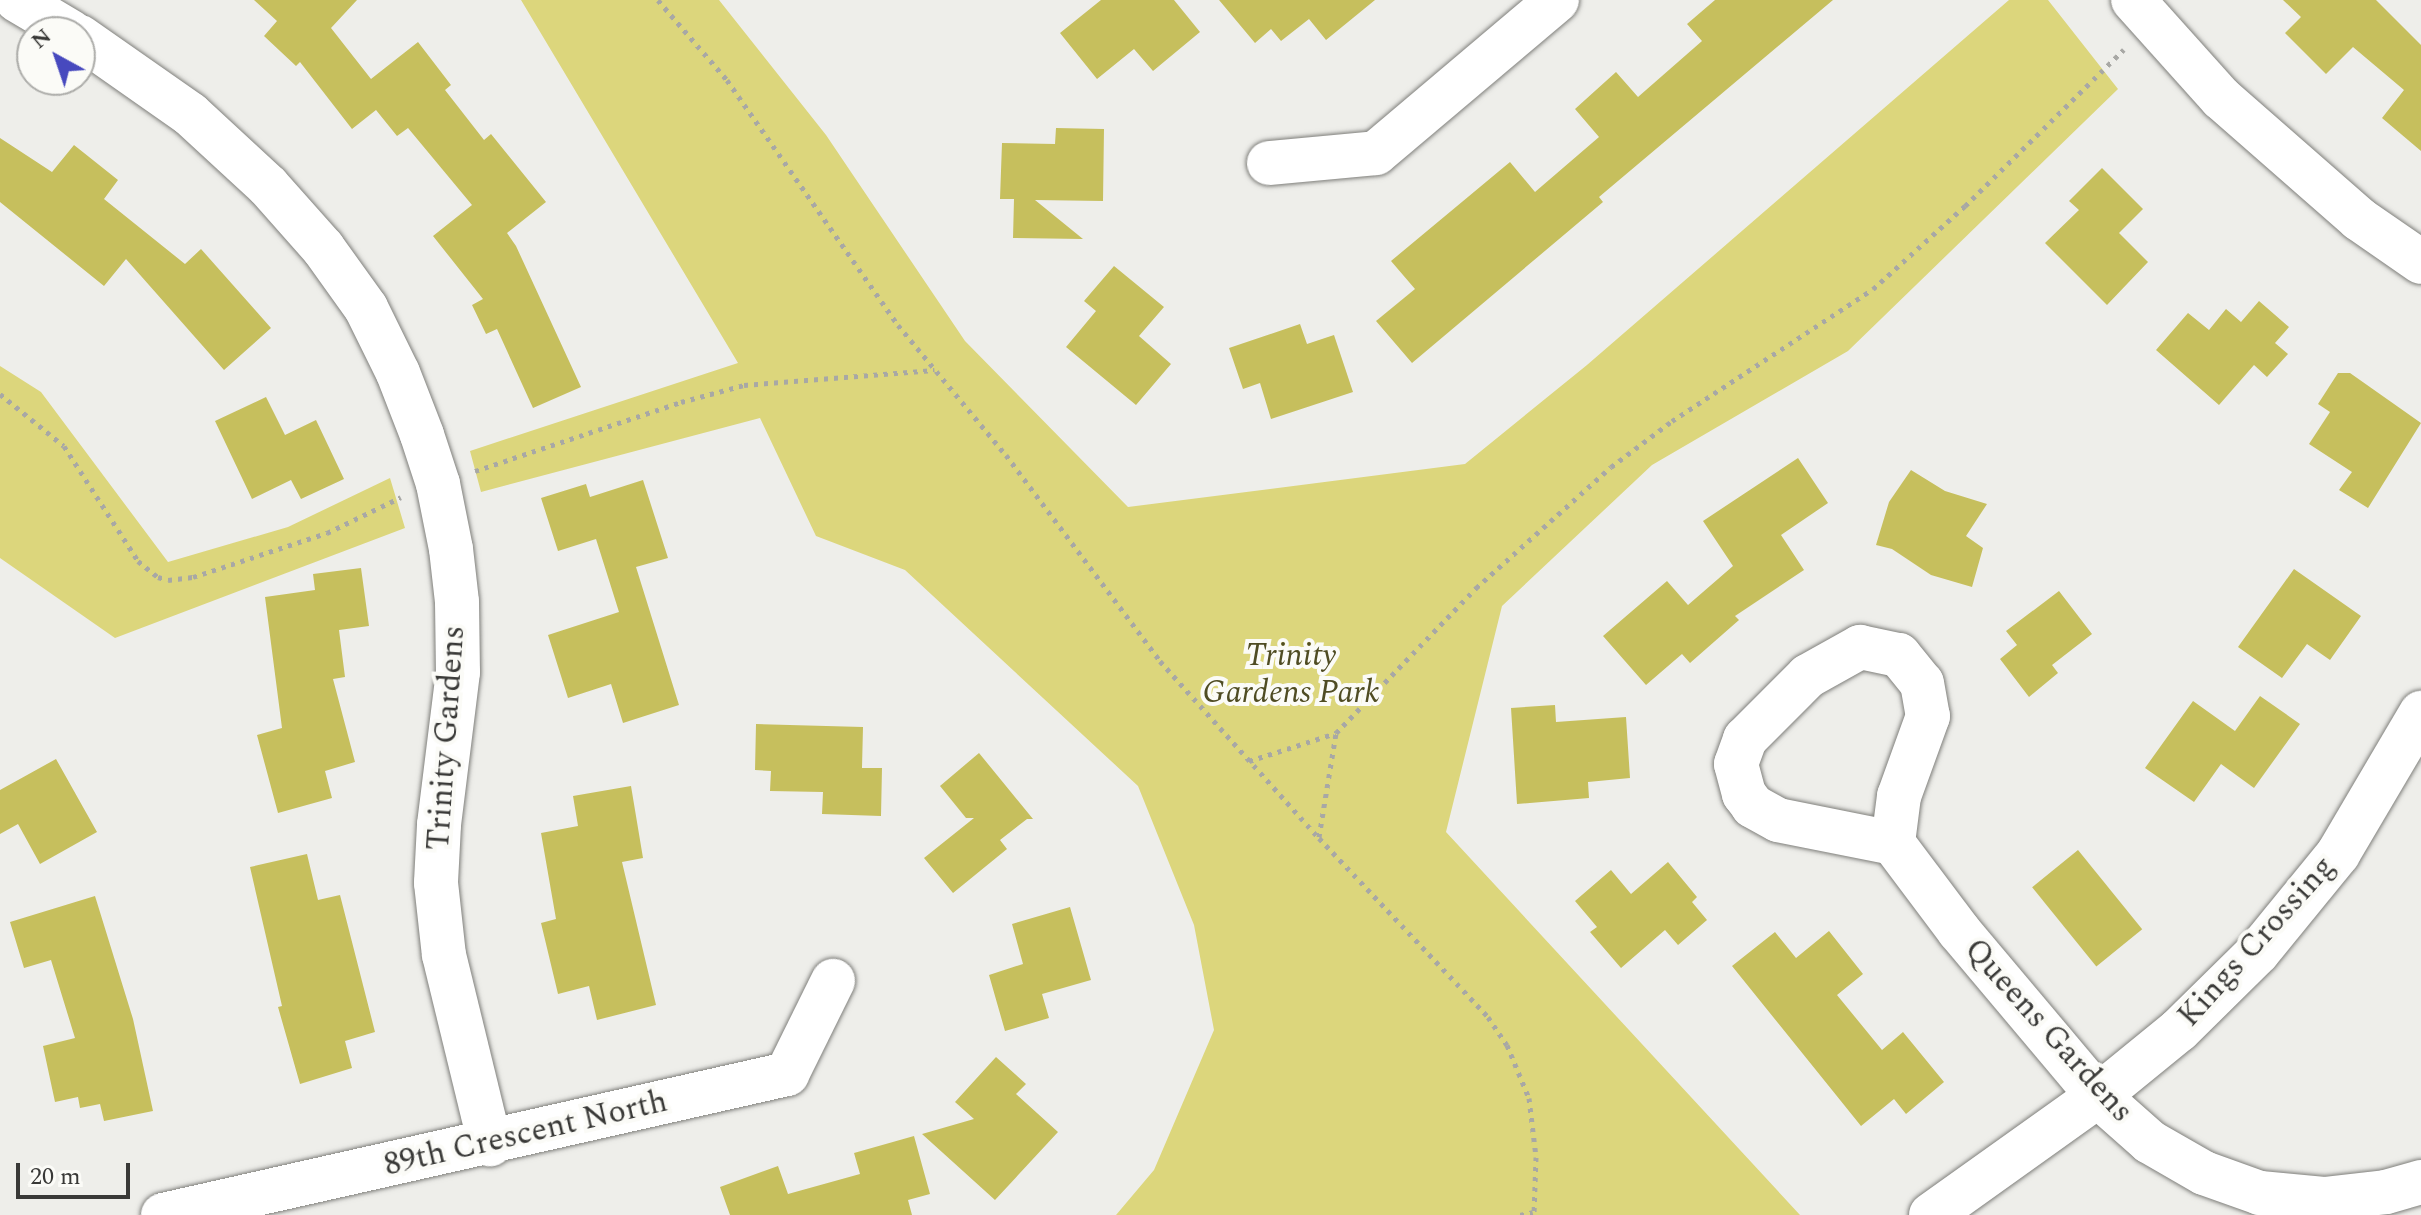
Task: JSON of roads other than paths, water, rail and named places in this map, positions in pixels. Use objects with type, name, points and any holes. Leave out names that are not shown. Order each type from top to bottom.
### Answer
[{"type":"street","points":[[17,0],[44,16]]},
{"type":"street","points":[[1269,163],[1376,153],[1557,0]]},
{"type":"street","points":[[2133,0],[2221,98],[2347,209],[2421,262]]},
{"type":"street","name":"Trinity Gardens","points":[[96,48],[190,114],[268,186],[323,248],[366,308],[398,373],[422,435],[438,484],[451,549],[457,602],[458,672],[439,825],[436,883],[444,955],[490,1144]]},
{"type":"street","points":[[1860,647],[1899,655],[1922,683],[1928,716],[1899,796],[1893,843],[1778,820],[1753,806],[1744,794],[1736,764],[1745,739],[1808,676],[1860,647]]},
{"type":"street","name":"Kings Crossing","points":[[1931,1215],[2098,1096],[2179,1030],[2258,952],[2338,854],[2421,713]]},
{"type":"street","name":"Queens Gardens","points":[[1893,843],[1959,931],[2098,1096],[2150,1142],[2204,1173],[2260,1193],[2324,1199],[2386,1192],[2421,1182]]},
{"type":"street","name":"89th Crescent North","points":[[163,1215],[490,1144],[787,1074],[833,981]]},
{"type":"park label","name":"Trinity Gardens Park","points":[[1291,676]]}]
